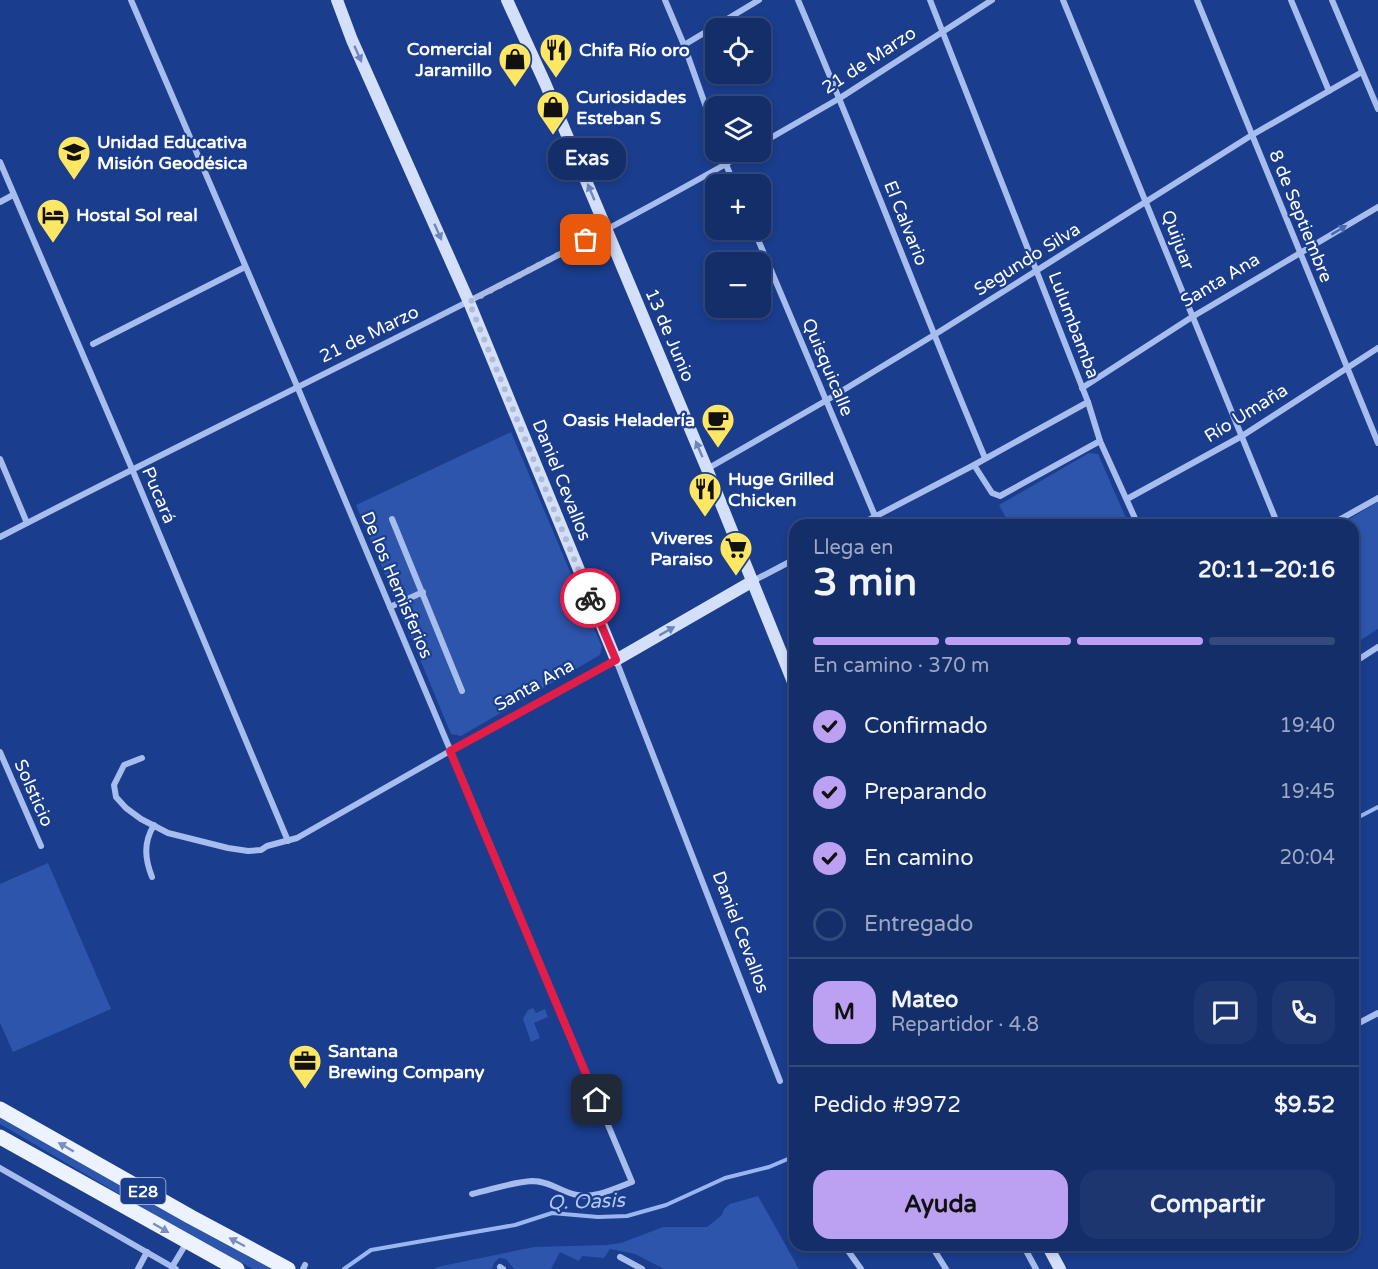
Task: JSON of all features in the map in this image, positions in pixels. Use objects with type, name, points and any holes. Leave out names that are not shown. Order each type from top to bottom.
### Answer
[{"type":"main road","name":"Daniel Cevallos","points":[[337,0],[352,40],[469,302],[616,660]]},
{"type":"main road","name":"13 de Junio","points":[[507,0],[545,83],[707,469],[789,672]]},
{"type":"main road","name":"Santa Ana","points":[[616,660],[753,581]]},
{"type":"main road","name":"E28","points":[[0,1109],[182,1213],[288,1269]]},
{"type":"main road","name":"E28","points":[[0,1137],[237,1269]]},
{"type":"main road","points":[[1050,1251],[1060,1269]]},
{"type":"street","name":"De los Hemisferios","points":[[131,0],[297,386],[632,1182],[584,1196],[549,1183],[533,1181],[472,1194]]},
{"type":"street","points":[[665,0],[705,104]]},
{"type":"street","points":[[684,45],[759,0]]},
{"type":"street","name":"El Calvario","points":[[798,0],[840,98],[985,458]]},
{"type":"street","name":"Lulumbamba","points":[[930,0],[1088,402],[1100,441],[1135,519]]},
{"type":"street","name":"21 de Marzo","points":[[771,138],[840,98],[942,30],[992,0]]},
{"type":"street","name":"Quijuar","points":[[1063,0],[1276,519]]},
{"type":"street","name":"8 de Septiembre","points":[[1197,0],[1378,443]]},
{"type":"street","points":[[1290,0],[1329,91]]},
{"type":"street","points":[[1332,0],[1378,109]]},
{"type":"street","name":"Segundo Silva","points":[[707,469],[934,335],[1252,135],[1362,72]]},
{"type":"street","name":"Pucará","points":[[0,162],[288,840]]},
{"type":"street","name":"21 de Marzo","points":[[1,536],[469,302],[730,162]]},
{"type":"street","points":[[726,164],[730,174]]},
{"type":"street","points":[[0,202],[13,195]]},
{"type":"street","name":"Santa Ana","points":[[1082,388],[1192,317],[1378,207]]},
{"type":"street","name":"Quisquicalle","points":[[758,240],[875,516]]},
{"type":"street","points":[[93,344],[245,267]]},
{"type":"street","name":"Río Umaña","points":[[1127,499],[1242,436],[1378,348]]},
{"type":"street","points":[[870,519],[1088,402]]},
{"type":"street","points":[[974,465],[992,493],[1000,496],[1100,441]]},
{"type":"street","points":[[0,459],[27,523]]},
{"type":"street","points":[[1341,519],[1378,498]]},
{"type":"street","points":[[392,519],[462,691]]},
{"type":"street","name":"Santa Ana","points":[[753,581],[789,562]]},
{"type":"street","points":[[390,607],[423,592]]},
{"type":"street","points":[[1359,659],[1378,647]]},
{"type":"street","name":"Santa Ana","points":[[142,758],[124,765],[114,785],[116,797],[126,808],[168,833],[248,851],[261,850],[297,838],[616,660]]},
{"type":"street","name":"Daniel Cevallos","points":[[616,660],[780,1081]]},
{"type":"street","name":"Solsticio","points":[[0,752],[41,846]]},
{"type":"street","points":[[152,877],[148,866],[146,843],[147,836],[154,825]]},
{"type":"street","points":[[1359,1023],[1378,1013]]},
{"type":"street","points":[[0,1167],[174,1268],[187,1242]]},
{"type":"street","points":[[848,1251],[861,1269]]},
{"type":"street","points":[[935,1251],[946,1269]]},
{"type":"street","points":[[1026,1251],[1036,1269]]},
{"type":"street","points":[[138,1269],[147,1252]]},
{"type":"street","points":[[620,1257],[642,1269]]},
{"type":"shaded area","points":[[511,432],[602,647],[600,655],[461,736],[451,734],[356,505]]},
{"type":"shaded area","points":[[1089,453],[1098,454],[1126,519],[1007,519],[999,505]]},
{"type":"shaded area","points":[[1378,502],[1378,629],[1359,641],[1359,519],[1349,519]]},
{"type":"shaded area","points":[[48,863],[111,1009],[13,1052],[0,1023],[0,884]]},
{"type":"shaded area","points":[[533,1008],[536,1013],[545,1009],[548,1017],[534,1023],[540,1038],[531,1042],[523,1019],[528,1010]]},
{"type":"shaded area","points":[[0,1115],[186,1223],[272,1269],[253,1269],[148,1211],[0,1124]]},
{"type":"shaded area","points":[[758,1196],[799,1269],[664,1269],[635,1254],[610,1249],[604,1258],[582,1256],[579,1261],[560,1252],[551,1269],[514,1269],[506,1259],[499,1258],[492,1269],[435,1269],[534,1247],[621,1243],[663,1227],[707,1227],[722,1215],[724,1209],[730,1204]]},
{"type":"waterway","name":"Q. Oasis","points":[[1359,817],[1378,807]]},
{"type":"waterway","name":"Q. Oasis","points":[[344,1269],[371,1250],[515,1225],[552,1213],[598,1217],[627,1216],[666,1205],[725,1178],[769,1167],[789,1159]]},
{"type":"way so far","points":[[586,240],[469,302],[590,598]]},
{"type":"place","name":"Chifa Río oro","points":[[556,79]]},
{"type":"place","name":"Comercial Jaramillo","points":[[515,88]]},
{"type":"place","name":"Curiosidades Esteban S","points":[[553,136]]},
{"type":"place","name":"Unidad Educativa Misión Geodésica","points":[[74,181]]},
{"type":"place","name":"Exas","points":[[586,240]]},
{"type":"place","name":"Hostal Sol real","points":[[53,244]]},
{"type":"place","name":"Oasis Heladería","points":[[718,449]]},
{"type":"place","name":"Huge Grilled Chicken","points":[[705,518]]},
{"type":"place","name":"Viveres Paraiso","points":[[736,577]]},
{"type":"place","name":"Santana Brewing Company","points":[[305,1090]]},
{"type":"route","points":[[590,598],[616,660],[450,751],[597,1100]]}]
